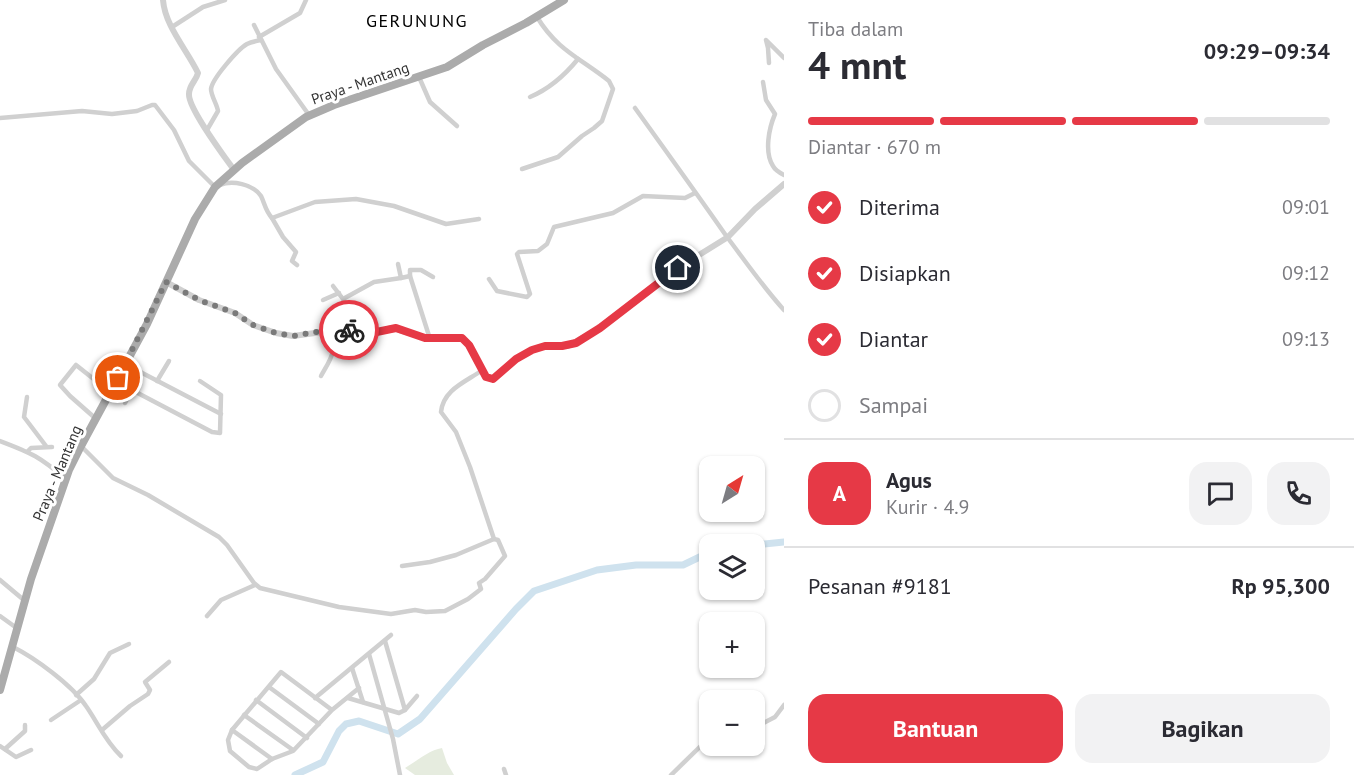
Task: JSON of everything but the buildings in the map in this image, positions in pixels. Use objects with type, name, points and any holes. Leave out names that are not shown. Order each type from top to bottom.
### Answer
[{"type":"main road","name":"Praya - Mantang","points":[[0,690],[25,601],[66,479],[166,282],[195,219],[217,186],[234,170],[309,115],[447,67],[537,17],[559,2]]},
{"type":"street","points":[[163,0],[164,10],[172,27],[198,73],[190,88],[189,97],[207,130],[234,170]]},
{"type":"street","points":[[172,27],[203,8],[225,0]]},
{"type":"street","points":[[207,130],[218,111],[211,89],[228,63],[248,43],[300,13],[306,0]]},
{"type":"street","points":[[522,169],[558,157],[602,120],[613,87],[609,81],[550,36],[537,17]]},
{"type":"street","points":[[254,25],[276,69],[309,115]]},
{"type":"street","points":[[768,63],[768,48],[765,40],[784,58]]},
{"type":"street","points":[[530,97],[563,76],[578,59]]},
{"type":"street","points":[[419,77],[430,102],[457,126]]},
{"type":"street","points":[[763,82],[766,100],[775,114],[768,130],[771,160],[774,168],[784,175]]},
{"type":"street","points":[[0,118],[82,111],[112,114],[138,111],[154,105],[159,108],[174,130],[189,161],[217,186],[236,183],[254,190],[261,196],[264,208],[296,252],[292,261],[297,265]]},
{"type":"street","points":[[635,108],[761,286],[784,310]]},
{"type":"street","points":[[166,282],[199,300],[235,313],[264,330],[293,336],[344,329],[362,334],[396,328],[430,339],[462,338],[469,345],[486,377],[493,379],[516,359],[532,350],[545,346],[576,343],[600,328],[678,268],[728,237],[784,184]]},
{"type":"street","points":[[489,279],[497,291],[527,297],[530,294],[517,254],[519,252],[534,253],[543,248],[554,227],[613,213],[643,196],[684,198],[695,193]]},
{"type":"street","points":[[272,218],[315,202],[356,199],[394,206],[446,224],[479,219]]},
{"type":"street","points":[[398,264],[402,278]]},
{"type":"street","points":[[430,339],[410,276],[411,270],[420,269],[433,277]]},
{"type":"street","points":[[343,299],[374,282],[410,276]]},
{"type":"street","points":[[333,286],[343,299],[362,334]]},
{"type":"street","points":[[323,300],[339,293]]},
{"type":"street","points":[[321,376],[334,348],[327,330]]},
{"type":"street","points":[[157,381],[169,361]]},
{"type":"street","points":[[125,364],[221,414]]},
{"type":"street","points":[[95,418],[60,385],[76,365],[110,392]]},
{"type":"street","points":[[81,446],[113,478],[148,495],[219,537],[255,585],[263,589],[339,607],[387,614],[415,610],[443,612],[481,589],[479,583],[504,558],[505,552],[498,540],[494,539],[456,432],[441,412],[447,395],[481,370]]},
{"type":"street","points":[[125,403],[141,373]]},
{"type":"street","points":[[132,390],[215,433],[220,433],[221,395],[200,381]]},
{"type":"street","points":[[27,397],[24,417],[49,446],[31,448],[28,451]]},
{"type":"street","points":[[0,441],[28,451],[47,462],[66,479]]},
{"type":"street","points":[[402,566],[456,555],[494,539]]},
{"type":"street","points":[[0,580],[25,601]]},
{"type":"street","points":[[207,616],[221,600],[255,585]]},
{"type":"street","points":[[0,616],[18,629]]},
{"type":"street","points":[[315,698],[391,635]]},
{"type":"street","points":[[385,642],[405,710]]},
{"type":"street","points":[[76,695],[94,679],[110,653],[129,644]]},
{"type":"street","points":[[13,647],[36,660],[81,700],[105,738],[121,756]]},
{"type":"street","points":[[369,654],[390,725],[400,775]]},
{"type":"street","points":[[102,730],[149,693],[150,690],[144,683],[169,662]]},
{"type":"street","points":[[352,668],[363,702]]},
{"type":"street","points":[[332,710],[281,672],[232,730],[228,740],[230,751],[249,767],[257,769],[272,759],[293,751],[332,710],[359,688]]},
{"type":"street","points":[[269,687],[319,724]]},
{"type":"street","points":[[348,698],[399,713],[405,710],[417,696]]},
{"type":"street","points":[[51,720],[81,700]]},
{"type":"street","points":[[256,700],[306,738]]},
{"type":"street","points":[[765,722],[775,717],[784,705]]},
{"type":"street","points":[[244,715],[293,751]]},
{"type":"street","points":[[25,725],[26,731],[2,748],[16,757],[31,750]]},
{"type":"street","points":[[232,730],[272,759]]},
{"type":"street","points":[[671,775],[699,748]]},
{"type":"shaded area","points":[[442,748],[454,775],[415,775],[405,768],[428,753]]},
{"type":"waterway","points":[[765,544],[784,542]]},
{"type":"waterway","points":[[295,775],[323,762],[339,731],[346,724],[359,721],[398,734],[420,719],[534,591],[597,570],[636,565],[683,565],[699,557]]},
{"type":"way so far","points":[[118,378],[166,282],[199,300],[235,313],[264,330],[293,336],[327,330],[349,330]]},
{"type":"district","name":"GERUNUNG","points":[[417,20]]},
{"type":"route","points":[[349,330],[367,334],[396,328],[430,339],[462,338],[469,345],[486,377],[493,379],[516,359],[532,350],[551,345],[568,346],[576,343],[600,328],[678,268]]}]
